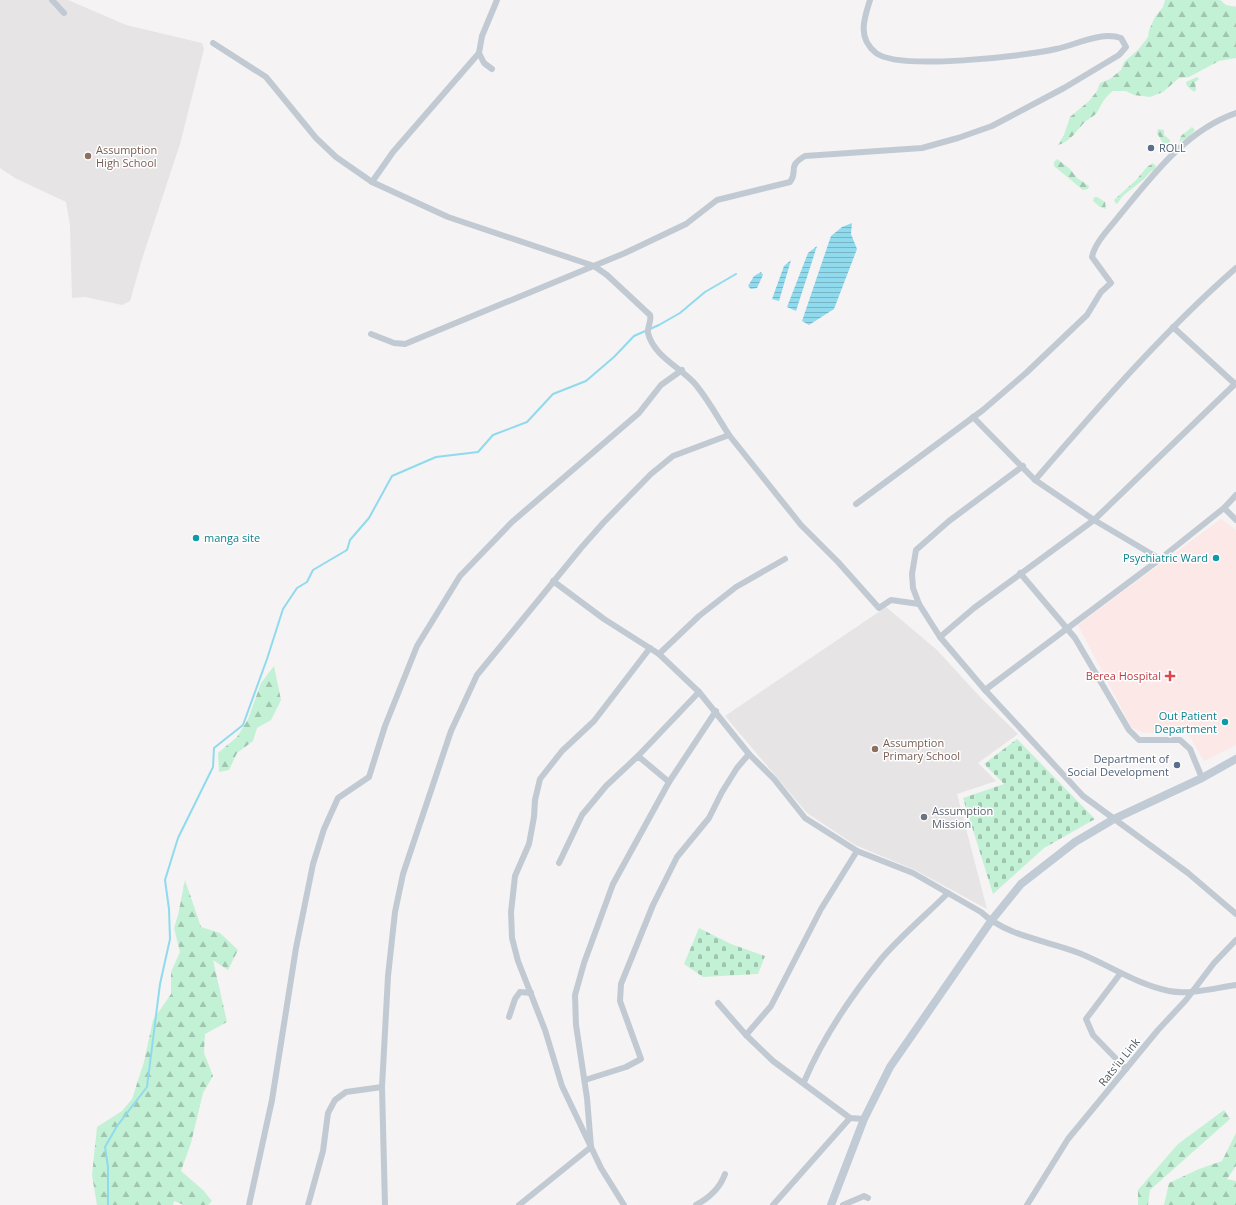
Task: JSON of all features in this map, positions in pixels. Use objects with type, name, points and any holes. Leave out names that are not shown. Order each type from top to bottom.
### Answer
[{"type":"main road","points":[[831,1205],[864,1120],[890,1067],[991,921],[1021,884],[1075,842],[1114,819],[1202,778],[1236,759]]},
{"type":"street","points":[[52,0],[64,13]]},
{"type":"street","points":[[372,182],[393,152],[478,52],[482,36],[497,0]]},
{"type":"street","points":[[371,334],[394,343],[405,344],[594,266],[686,224],[717,200],[790,182],[793,178],[794,165],[796,161],[805,156],[922,148],[992,126],[1091,72],[1119,55],[1126,47],[1121,38],[1111,34],[1057,49],[1022,56],[988,57],[948,62],[899,60],[877,54],[870,46],[865,36],[863,24],[870,0]]},
{"type":"street","points":[[213,43],[266,77],[316,138],[336,157],[372,182],[448,218],[594,266],[607,275],[650,315],[651,319],[648,333],[656,347],[672,364],[682,370],[710,404],[729,435],[801,525],[838,562],[879,608],[891,600],[919,604]]},
{"type":"street","points":[[478,52],[484,63],[492,69]]},
{"type":"street","points":[[856,504],[973,417],[1026,373],[1087,315],[1101,292],[1111,283],[1092,257],[1093,251],[1138,192],[1173,154],[1217,120],[1236,113]]},
{"type":"street","points":[[1035,480],[1115,387],[1173,327],[1236,268]]},
{"type":"street","points":[[940,637],[954,623],[1094,520],[1235,383],[1173,327]]},
{"type":"street","points":[[248,1205],[272,1100],[296,948],[313,864],[324,829],[338,798],[368,777],[385,726],[417,646],[460,576],[512,522],[639,413],[661,386],[682,370]]},
{"type":"street","points":[[973,417],[1023,466],[1035,480],[1094,520],[1160,559]]},
{"type":"street","points":[[385,1205],[382,1087],[388,976],[395,912],[403,874],[451,731],[477,675],[581,548],[652,474],[673,456],[729,435]]},
{"type":"street","points":[[1023,466],[949,521],[916,550],[912,574],[913,588],[919,604],[940,637],[985,690],[1083,796],[1188,873],[1236,914]]},
{"type":"street","points":[[985,690],[1066,627],[1160,559],[1224,508],[1236,495]]},
{"type":"street","points":[[1224,508],[1236,520]]},
{"type":"street","points":[[659,654],[698,616],[736,587],[785,559]]},
{"type":"street","points":[[1020,573],[1075,638],[1129,730],[1139,740],[1180,740],[1190,749],[1202,778]]},
{"type":"street","points":[[553,581],[604,619],[659,654],[699,692],[716,711],[749,754],[774,779],[805,818],[857,851],[913,873],[981,912],[991,921],[1007,930],[1080,954],[1120,974],[1170,991],[1191,991],[1236,985]]},
{"type":"street","points":[[624,1205],[590,1147],[562,1086],[531,993],[518,961],[512,938],[511,912],[515,876],[529,844],[534,817],[535,800],[540,779],[562,751],[594,721],[650,648]]},
{"type":"street","points":[[559,863],[582,815],[606,786],[638,756],[699,692]]},
{"type":"street","points":[[590,1147],[585,1080],[575,1010],[575,995],[584,963],[613,884],[669,782],[716,711]]},
{"type":"street","points":[[585,1080],[626,1067],[641,1059],[620,1002],[621,984],[653,905],[676,857],[709,818],[722,792],[749,754]]},
{"type":"street","points":[[638,756],[669,782]]},
{"type":"street","points":[[746,1035],[771,1006],[821,909],[857,851]]},
{"type":"street","points":[[804,1082],[835,1022],[846,1005],[883,958],[948,893]]},
{"type":"street","name":"Rats'iu Link","points":[[1027,1205],[1068,1139],[1191,991],[1236,940]]},
{"type":"street","points":[[1120,974],[1086,1019],[1093,1036],[1126,1069]]},
{"type":"street","points":[[509,1017],[515,999],[520,992],[531,993]]},
{"type":"street","points":[[718,1003],[746,1035],[773,1061],[804,1082],[850,1118],[864,1120]]},
{"type":"street","points":[[308,1205],[323,1151],[328,1113],[335,1100],[346,1092],[382,1087]]},
{"type":"street","points":[[773,1205],[850,1118]]},
{"type":"street","points":[[519,1205],[590,1147]]},
{"type":"street","points":[[696,1205],[712,1194],[726,1174]]},
{"type":"street","points":[[843,1205],[864,1196],[868,1198]]},
{"type":"shaded area","name":"Assumption High School","points":[[0,0],[68,0],[126,25],[202,43],[204,49],[180,144],[142,259],[130,301],[122,305],[85,297],[72,298],[70,226],[66,202],[15,178],[0,168]]},
{"type":"shaded area","name":"Berea Hospital","points":[[1221,519],[1236,530],[1236,745],[1204,761],[1184,726],[1161,733],[1144,733],[1132,728],[1078,625]]},
{"type":"shaded area","name":"Assumption Primary School","points":[[886,607],[937,650],[981,698],[1018,734],[978,763],[996,781],[957,794],[987,909],[915,870],[855,845],[807,813],[725,716]]},
{"type":"green space","points":[[1165,0],[1220,0],[1226,5],[1236,7],[1236,58],[1219,61],[1189,77],[1179,78],[1163,92],[1150,97],[1134,95],[1126,91],[1113,91],[1102,103],[1095,114],[1086,121],[1067,141],[1058,145],[1064,135],[1070,117],[1089,101],[1097,91],[1100,83],[1110,79],[1121,70],[1124,62],[1138,50],[1148,37],[1149,30],[1155,17],[1163,7]]},
{"type":"green space","points":[[1197,77],[1199,79],[1195,82],[1196,90],[1194,92],[1187,86],[1186,82]]},
{"type":"green space","points":[[1192,127],[1195,130],[1188,138],[1179,142],[1181,136]]},
{"type":"green space","points":[[1158,129],[1164,130],[1164,135],[1170,140],[1170,144],[1163,143],[1157,133]]},
{"type":"green space","points":[[1057,159],[1070,169],[1077,178],[1089,186],[1088,189],[1083,190],[1054,166],[1054,162]]},
{"type":"green space","points":[[1153,163],[1156,166],[1155,169],[1123,196],[1116,204],[1114,200],[1136,180],[1147,167]]},
{"type":"green space","points":[[1094,197],[1097,197],[1105,202],[1106,209],[1100,207],[1093,201]]},
{"type":"green space","points":[[274,666],[281,700],[271,720],[257,728],[253,741],[237,753],[229,770],[219,772],[218,753],[237,737],[248,719],[261,683]]},
{"type":"green space","points":[[1017,739],[1095,819],[1044,848],[993,894],[963,798],[1004,784],[984,764]]},
{"type":"green space","points":[[185,880],[201,927],[220,933],[238,950],[228,970],[213,960],[227,1022],[205,1034],[204,1053],[213,1076],[203,1093],[191,1143],[181,1171],[203,1190],[212,1201],[208,1205],[184,1205],[174,1201],[173,1205],[97,1205],[92,1175],[97,1127],[122,1111],[132,1099],[144,1062],[153,1020],[171,994],[171,972],[180,952],[174,928]]},
{"type":"green space","points":[[699,928],[731,944],[765,956],[758,974],[703,977],[684,964]]},
{"type":"green space","points":[[1224,1110],[1230,1119],[1150,1190],[1148,1205],[1138,1205],[1138,1190],[1178,1144]]},
{"type":"green space","points":[[1236,1133],[1236,1166],[1227,1179],[1236,1181],[1236,1205],[1164,1205],[1169,1183],[1199,1169],[1222,1161]]},
{"type":"water","points":[[852,223],[851,234],[857,249],[834,309],[809,325],[802,321],[831,236],[842,227]]},
{"type":"water","points":[[817,246],[796,311],[787,307],[808,253]]},
{"type":"water","points":[[791,260],[779,301],[772,299],[784,266]]},
{"type":"water","points":[[761,272],[763,275],[757,288],[751,289],[748,286],[754,276]]},
{"type":"waterway","points":[[108,1205],[108,1167],[105,1147],[117,1126],[147,1087],[160,984],[170,939],[169,909],[165,880],[178,838],[213,767],[214,748],[243,725],[283,609],[297,588],[307,582],[313,570],[347,550],[350,540],[369,518],[392,476],[436,457],[478,452],[493,435],[527,422],[553,394],[586,381],[614,357],[634,336],[659,325],[680,313],[705,292],[736,274]]},
{"type":"place","name":"ROLL","points":[[1151,148]]},
{"type":"place","name":"Assumption High School","points":[[88,156]]},
{"type":"place","name":"manga site","points":[[196,538]]},
{"type":"place","name":"Psychiatric Ward","points":[[1216,558]]},
{"type":"place","name":"Berea Hospital","points":[[1170,676]]},
{"type":"place","name":"Out Patient Department","points":[[1225,722]]},
{"type":"place","name":"Assumption Primary School","points":[[875,749]]},
{"type":"place","name":"Department of Social Development","points":[[1177,765]]},
{"type":"place","name":"Assumption Mission","points":[[924,817]]}]
